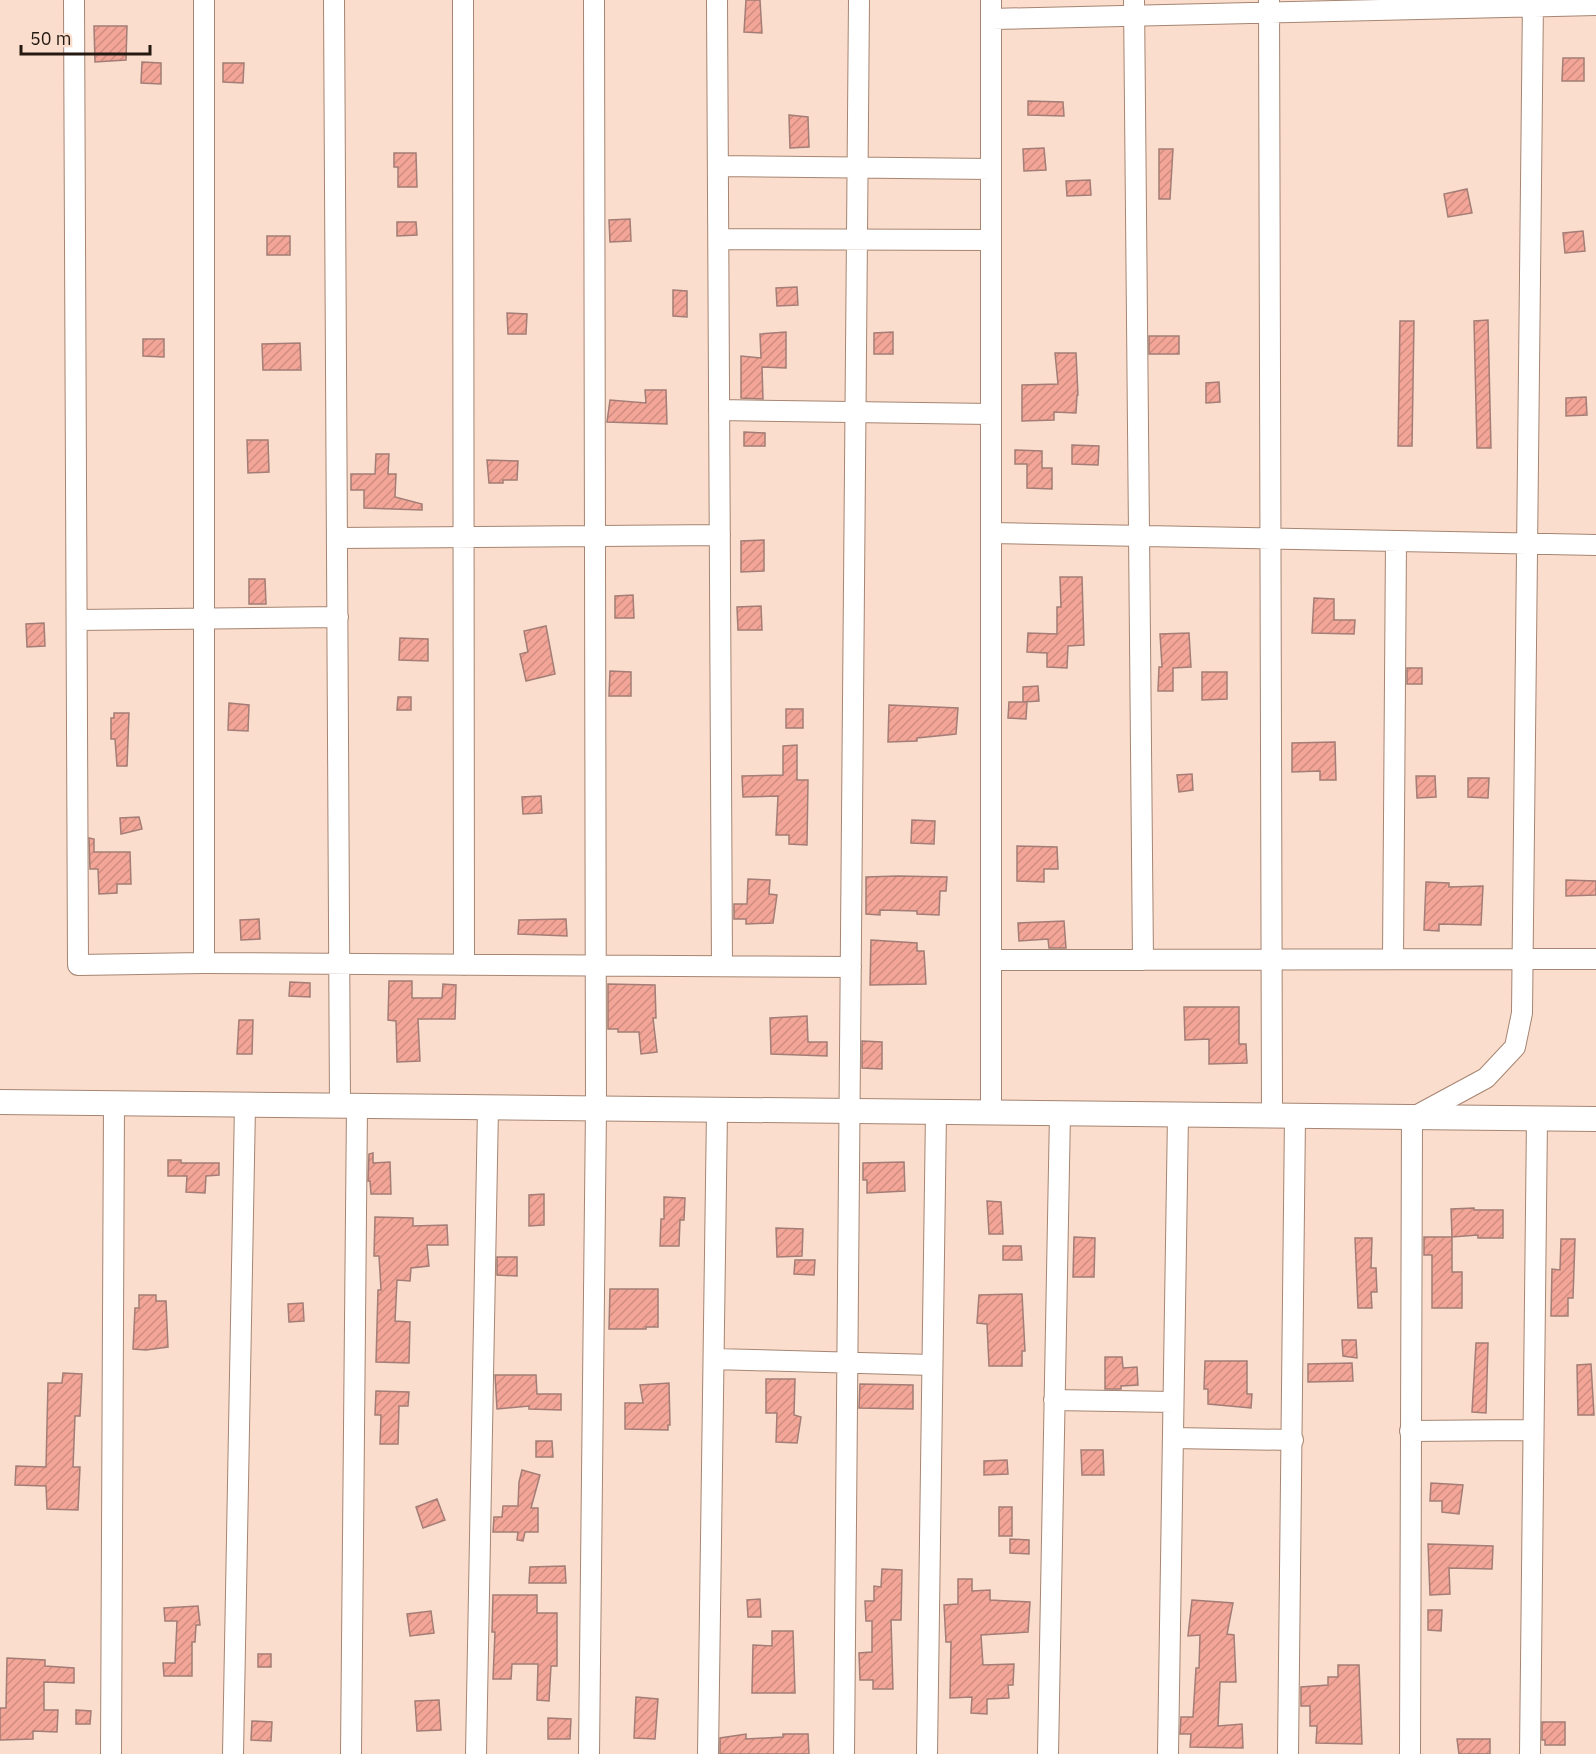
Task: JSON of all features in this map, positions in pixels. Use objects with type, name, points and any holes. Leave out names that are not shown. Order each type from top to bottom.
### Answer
[{"type":"street","points":[[74,0],[78,965],[204,963],[851,967]]},
{"type":"street","points":[[204,0],[204,963]]},
{"type":"street","points":[[334,0],[340,964],[349,1106],[351,1754]]},
{"type":"street","points":[[463,0],[464,965]]},
{"type":"street","points":[[590,1754],[597,1108],[594,0]]},
{"type":"street","points":[[717,0],[722,966]]},
{"type":"street","points":[[844,1754],[859,0]]},
{"type":"street","points":[[1412,1118],[1486,1078],[1515,1047],[1522,1013],[1533,3]]},
{"type":"street","points":[[992,1113],[992,9],[1533,3],[1596,5]]},
{"type":"street","points":[[1269,6],[1270,960],[1283,1116],[1293,1440],[1288,1754]]},
{"type":"street","points":[[1134,8],[1143,960]]},
{"type":"street","points":[[718,166],[992,169]]},
{"type":"street","points":[[719,239],[992,240]]},
{"type":"street","points":[[719,410],[991,414]]},
{"type":"street","points":[[991,533],[1596,545]]},
{"type":"street","points":[[338,538],[720,535]]},
{"type":"street","points":[[1393,959],[1396,541]]},
{"type":"street","points":[[77,620],[338,617]]},
{"type":"street","points":[[991,960],[1596,959]]},
{"type":"street","points":[[0,1102],[1596,1119]]},
{"type":"street","points":[[111,1754],[114,1103]]},
{"type":"street","points":[[233,1754],[245,1105]]},
{"type":"street","points":[[476,1754],[488,1107]]},
{"type":"street","points":[[708,1754],[717,1110]]},
{"type":"street","points":[[927,1754],[936,1112]]},
{"type":"street","points":[[1048,1754],[1060,1113]]},
{"type":"street","points":[[1168,1754],[1178,1114]]},
{"type":"street","points":[[1410,1754],[1412,1118]]},
{"type":"street","points":[[1530,1754],[1537,1118]]},
{"type":"street","points":[[714,1359],[932,1365]]},
{"type":"street","points":[[1054,1400],[1173,1402]]},
{"type":"street","points":[[1410,1431],[1533,1430]]},
{"type":"street","points":[[1173,1438],[1293,1440]]},
{"type":"building","points":[[746,0],[760,0],[762,33],[744,32]]},
{"type":"building","points":[[94,26],[127,26],[126,60],[95,62]]},
{"type":"building","points":[[1563,58],[1584,58],[1584,81],[1562,81]]},
{"type":"building","points":[[142,62],[161,63],[161,84],[141,83]]},
{"type":"building","points":[[223,63],[244,63],[243,83],[223,82]]},
{"type":"building","points":[[1028,101],[1063,102],[1064,116],[1028,115]]},
{"type":"building","points":[[789,115],[808,117],[809,147],[790,148]]},
{"type":"building","points":[[1044,148],[1046,170],[1024,171],[1023,149]]},
{"type":"building","points":[[1159,149],[1173,149],[1170,199],[1159,199]]},
{"type":"building","points":[[394,153],[416,153],[417,187],[398,187],[398,167],[394,167]]},
{"type":"building","points":[[1090,180],[1091,195],[1067,196],[1066,181]]},
{"type":"building","points":[[1467,189],[1472,213],[1448,217],[1444,194]]},
{"type":"building","points":[[630,219],[631,241],[610,242],[609,220]]},
{"type":"building","points":[[397,222],[416,222],[417,235],[397,236]]},
{"type":"building","points":[[1583,231],[1585,251],[1565,253],[1563,233]]},
{"type":"building","points":[[267,236],[290,236],[290,255],[267,255]]},
{"type":"building","points":[[797,287],[798,305],[777,306],[776,288]]},
{"type":"building","points":[[673,290],[687,291],[687,317],[673,316]]},
{"type":"building","points":[[507,313],[527,314],[526,334],[508,334]]},
{"type":"building","points":[[1488,320],[1491,448],[1477,448],[1474,321]]},
{"type":"building","points":[[1400,321],[1414,321],[1412,446],[1398,446]]},
{"type":"building","points":[[786,332],[786,368],[762,367],[763,399],[741,398],[741,356],[761,358],[760,334]]},
{"type":"building","points":[[893,332],[893,354],[874,354],[874,333]]},
{"type":"building","points":[[1149,336],[1179,336],[1179,354],[1149,354]]},
{"type":"building","points":[[143,339],[164,339],[164,357],[143,356]]},
{"type":"building","points":[[300,343],[301,370],[263,370],[262,344]]},
{"type":"building","points":[[1055,353],[1076,353],[1078,395],[1076,413],[1054,412],[1054,420],[1022,421],[1022,385],[1058,384]]},
{"type":"building","points":[[1219,382],[1220,402],[1206,403],[1206,383]]},
{"type":"building","points":[[645,390],[666,390],[667,424],[607,422],[610,400],[646,403]]},
{"type":"building","points":[[1586,397],[1587,415],[1566,416],[1566,398]]},
{"type":"building","points":[[744,432],[765,433],[765,446],[744,446]]},
{"type":"building","points":[[247,440],[268,440],[269,472],[248,473]]},
{"type":"building","points":[[1072,445],[1099,446],[1098,465],[1072,464]]},
{"type":"building","points":[[1015,450],[1042,451],[1042,468],[1052,468],[1052,489],[1027,488],[1027,464],[1015,464]]},
{"type":"building","points":[[376,454],[389,454],[388,474],[396,474],[395,497],[422,504],[422,510],[364,508],[364,490],[351,490],[351,474],[375,474]]},
{"type":"building","points":[[487,460],[518,461],[517,480],[489,483]]},
{"type":"building","points":[[764,540],[764,571],[741,572],[741,541]]},
{"type":"building","points":[[1060,577],[1082,577],[1084,645],[1068,646],[1067,668],[1047,667],[1047,653],[1027,652],[1028,633],[1057,634],[1057,607],[1061,607]]},
{"type":"building","points":[[249,579],[265,579],[266,604],[249,604]]},
{"type":"building","points":[[633,595],[634,618],[615,618],[615,596]]},
{"type":"building","points":[[1314,598],[1334,599],[1334,620],[1355,620],[1354,634],[1312,633]]},
{"type":"building","points":[[761,606],[762,630],[738,630],[737,607]]},
{"type":"building","points":[[44,623],[45,646],[27,647],[26,624]]},
{"type":"building","points":[[546,626],[555,674],[526,681],[520,654],[528,652],[524,631]]},
{"type":"building","points":[[1189,633],[1191,667],[1173,668],[1173,691],[1158,691],[1159,667],[1162,667],[1160,634]]},
{"type":"building","points":[[400,638],[428,639],[428,661],[399,660]]},
{"type":"building","points":[[1407,668],[1422,668],[1422,684],[1407,684]]},
{"type":"building","points":[[610,671],[631,672],[631,696],[609,696]]},
{"type":"building","points":[[1202,672],[1227,672],[1227,699],[1202,700]]},
{"type":"building","points":[[1038,686],[1039,701],[1023,702],[1023,687]]},
{"type":"building","points":[[398,697],[411,697],[411,710],[397,710]]},
{"type":"building","points":[[1009,702],[1027,702],[1026,719],[1008,718]]},
{"type":"building","points":[[229,703],[249,705],[248,731],[228,730]]},
{"type":"building","points":[[889,705],[958,708],[956,734],[917,738],[917,741],[888,742]]},
{"type":"building","points":[[786,709],[803,709],[803,728],[786,728]]},
{"type":"building","points":[[114,713],[129,713],[127,766],[117,766],[115,739],[111,739],[111,718],[114,718]]},
{"type":"building","points":[[1335,742],[1336,780],[1320,780],[1320,771],[1292,772],[1292,743]]},
{"type":"building","points":[[797,745],[797,780],[808,780],[807,845],[789,844],[789,835],[776,835],[778,796],[743,797],[742,776],[783,775],[783,746]]},
{"type":"building","points":[[1192,774],[1193,790],[1179,792],[1177,775]]},
{"type":"building","points":[[1416,776],[1435,776],[1436,797],[1417,798]]},
{"type":"building","points":[[1468,778],[1489,778],[1488,798],[1468,797]]},
{"type":"building","points":[[541,796],[542,813],[523,814],[522,797]]},
{"type":"building","points":[[139,817],[142,829],[121,834],[120,818]]},
{"type":"building","points":[[912,820],[935,821],[934,844],[911,843]]},
{"type":"building","points":[[89,838],[94,839],[94,852],[130,852],[131,884],[117,884],[117,893],[99,894],[98,869],[90,869]]},
{"type":"building","points":[[1017,846],[1057,847],[1058,869],[1044,869],[1044,882],[1017,881]]},
{"type":"building","points":[[866,877],[947,877],[946,891],[940,891],[939,915],[917,914],[917,911],[880,910],[880,915],[866,914]]},
{"type":"building","points":[[748,879],[770,880],[769,894],[777,895],[773,923],[746,924],[746,919],[734,919],[734,904],[747,904]]},
{"type":"building","points":[[1566,880],[1596,881],[1596,895],[1566,896]]},
{"type":"building","points":[[1426,882],[1449,883],[1449,887],[1483,886],[1481,925],[1439,924],[1439,931],[1424,930]]},
{"type":"building","points":[[259,919],[260,939],[241,940],[240,920]]},
{"type":"building","points":[[566,919],[567,936],[518,934],[519,920]]},
{"type":"building","points":[[1064,921],[1066,948],[1049,948],[1048,939],[1019,941],[1018,923]]},
{"type":"building","points":[[871,940],[917,943],[917,951],[924,951],[926,984],[870,985]]},
{"type":"building","points":[[389,981],[412,981],[412,998],[442,998],[443,984],[456,985],[455,1019],[418,1019],[420,1061],[397,1062],[396,1021],[388,1020]]},
{"type":"building","points":[[290,982],[310,983],[310,997],[289,996]]},
{"type":"building","points":[[608,984],[655,985],[656,1018],[653,1018],[657,1052],[641,1054],[639,1032],[618,1032],[618,1029],[608,1029]]},
{"type":"building","points":[[1184,1007],[1239,1007],[1239,1044],[1246,1044],[1247,1063],[1209,1064],[1209,1039],[1185,1040]]},
{"type":"building","points":[[807,1016],[808,1042],[827,1042],[827,1056],[771,1054],[770,1018]]},
{"type":"building","points":[[239,1020],[253,1020],[252,1054],[237,1054]]},
{"type":"building","points":[[862,1041],[882,1042],[882,1069],[862,1068]]},
{"type":"building","points":[[373,1153],[373,1163],[390,1162],[391,1194],[371,1194],[370,1181],[368,1181],[369,1154]]},
{"type":"building","points":[[168,1160],[181,1160],[181,1163],[219,1163],[219,1175],[206,1176],[205,1193],[186,1192],[187,1176],[168,1176]]},
{"type":"building","points":[[904,1162],[905,1191],[867,1193],[867,1180],[863,1180],[863,1163]]},
{"type":"building","points":[[544,1194],[544,1225],[529,1226],[529,1195]]},
{"type":"building","points":[[664,1197],[685,1198],[684,1220],[680,1220],[679,1246],[660,1246]]},
{"type":"building","points":[[987,1201],[1001,1202],[1003,1234],[989,1234]]},
{"type":"building","points":[[1474,1208],[1474,1210],[1503,1210],[1503,1238],[1478,1238],[1478,1235],[1452,1237],[1451,1209]]},
{"type":"building","points":[[375,1217],[413,1218],[413,1226],[447,1225],[448,1245],[427,1245],[429,1266],[411,1268],[410,1281],[397,1280],[395,1321],[410,1322],[409,1363],[376,1362],[378,1290],[381,1290],[379,1256],[374,1256]]},
{"type":"building","points":[[776,1228],[803,1229],[802,1256],[777,1257]]},
{"type":"building","points":[[1074,1237],[1095,1238],[1094,1277],[1073,1277]]},
{"type":"building","points":[[1424,1237],[1452,1237],[1452,1272],[1462,1272],[1462,1308],[1432,1308],[1432,1255],[1424,1255]]},
{"type":"building","points":[[1355,1238],[1372,1238],[1371,1268],[1376,1268],[1377,1292],[1371,1292],[1372,1308],[1358,1308]]},
{"type":"building","points":[[1561,1239],[1575,1239],[1573,1298],[1568,1298],[1568,1316],[1551,1316],[1552,1269],[1560,1270]]},
{"type":"building","points":[[1003,1246],[1021,1246],[1022,1260],[1003,1260]]},
{"type":"building","points":[[497,1257],[517,1257],[517,1276],[497,1275]]},
{"type":"building","points":[[795,1260],[815,1260],[814,1275],[794,1274]]},
{"type":"building","points":[[610,1289],[658,1289],[658,1327],[609,1329]]},
{"type":"building","points":[[1022,1294],[1025,1351],[1022,1351],[1022,1366],[989,1366],[987,1324],[977,1323],[979,1295]]},
{"type":"building","points":[[139,1295],[156,1295],[156,1301],[166,1301],[168,1347],[133,1349],[135,1308],[139,1308]]},
{"type":"building","points":[[303,1303],[304,1321],[289,1322],[288,1304]]},
{"type":"building","points":[[1342,1340],[1356,1340],[1357,1358],[1343,1356]]},
{"type":"building","points":[[1476,1343],[1488,1343],[1486,1413],[1472,1412]]},
{"type":"building","points":[[1105,1357],[1122,1357],[1123,1368],[1137,1367],[1138,1385],[1121,1386],[1121,1389],[1105,1389]]},
{"type":"building","points":[[1205,1361],[1247,1361],[1247,1394],[1252,1394],[1251,1408],[1208,1404],[1208,1389],[1204,1389]]},
{"type":"building","points":[[1352,1363],[1353,1381],[1308,1382],[1308,1364]]},
{"type":"building","points":[[1591,1364],[1594,1415],[1578,1415],[1577,1365]]},
{"type":"building","points":[[63,1373],[82,1374],[80,1416],[75,1416],[73,1467],[80,1467],[78,1510],[47,1509],[46,1486],[15,1485],[16,1466],[46,1467],[48,1383],[62,1383]]},
{"type":"building","points":[[495,1375],[536,1375],[537,1394],[561,1394],[561,1410],[529,1409],[529,1406],[497,1409]]},
{"type":"building","points":[[766,1379],[795,1379],[794,1415],[801,1417],[797,1443],[776,1442],[777,1413],[766,1413]]},
{"type":"building","points":[[669,1383],[670,1425],[668,1425],[668,1430],[625,1429],[625,1403],[643,1403],[640,1385]]},
{"type":"building","points":[[860,1384],[913,1385],[913,1409],[859,1408]]},
{"type":"building","points":[[376,1391],[409,1392],[408,1406],[399,1406],[398,1444],[380,1444],[381,1415],[375,1415]]},
{"type":"building","points":[[536,1441],[552,1441],[553,1457],[536,1457]]},
{"type":"building","points":[[1081,1450],[1103,1450],[1104,1475],[1082,1475]]},
{"type":"building","points":[[1007,1460],[1008,1474],[984,1475],[984,1461]]},
{"type":"building","points":[[522,1470],[540,1475],[531,1508],[538,1508],[538,1532],[525,1532],[523,1541],[517,1540],[518,1532],[493,1532],[494,1517],[502,1517],[503,1506],[518,1506]]},
{"type":"building","points":[[1431,1483],[1463,1485],[1459,1514],[1442,1512],[1442,1501],[1430,1501]]},
{"type":"building","points":[[437,1499],[445,1520],[423,1528],[416,1507]]},
{"type":"building","points":[[999,1507],[1012,1507],[1012,1536],[999,1536]]},
{"type":"building","points":[[1010,1539],[1029,1540],[1029,1554],[1010,1553]]},
{"type":"building","points":[[1428,1544],[1493,1546],[1492,1569],[1449,1568],[1450,1594],[1430,1595]]},
{"type":"building","points":[[565,1566],[566,1583],[529,1583],[530,1567]]},
{"type":"building","points":[[882,1569],[902,1570],[901,1620],[891,1620],[893,1689],[873,1689],[873,1680],[860,1680],[859,1653],[872,1652],[872,1621],[866,1621],[865,1601],[874,1601],[874,1586],[881,1587]]},
{"type":"building","points":[[958,1579],[972,1579],[972,1591],[990,1590],[990,1600],[1030,1602],[1028,1632],[981,1635],[983,1665],[1014,1664],[1013,1685],[1008,1685],[1009,1698],[987,1699],[987,1714],[971,1713],[972,1697],[950,1698],[951,1642],[946,1642],[944,1605],[958,1604]]},
{"type":"building","points":[[493,1595],[537,1595],[537,1613],[557,1613],[557,1666],[551,1666],[549,1701],[537,1700],[538,1664],[512,1664],[511,1679],[493,1679],[495,1632],[492,1632]]},
{"type":"building","points":[[760,1599],[761,1617],[748,1617],[747,1600]]},
{"type":"building","points":[[1192,1600],[1233,1603],[1227,1634],[1234,1635],[1236,1682],[1220,1682],[1218,1726],[1242,1724],[1243,1748],[1190,1747],[1191,1734],[1180,1734],[1181,1717],[1193,1717],[1196,1668],[1199,1668],[1200,1635],[1188,1636]]},
{"type":"building","points":[[198,1606],[200,1625],[196,1625],[195,1642],[192,1642],[192,1676],[164,1676],[163,1663],[175,1663],[177,1621],[165,1621],[164,1608]]},
{"type":"building","points":[[1428,1610],[1442,1610],[1441,1631],[1428,1630]]},
{"type":"building","points":[[431,1611],[434,1633],[410,1636],[407,1614]]},
{"type":"building","points":[[772,1631],[793,1631],[795,1693],[752,1693],[753,1645],[772,1646]]},
{"type":"building","points":[[258,1654],[271,1654],[271,1667],[258,1667]]},
{"type":"building","points":[[7,1658],[45,1660],[45,1666],[74,1668],[74,1683],[44,1682],[44,1710],[58,1710],[57,1732],[33,1731],[33,1739],[0,1740],[0,1708],[6,1708]]},
{"type":"building","points":[[1338,1665],[1359,1665],[1362,1744],[1316,1743],[1317,1726],[1310,1726],[1310,1706],[1301,1706],[1301,1687],[1328,1685],[1328,1677],[1338,1677]]},
{"type":"building","points":[[636,1697],[658,1699],[655,1739],[634,1738]]},
{"type":"building","points":[[439,1700],[441,1730],[417,1731],[415,1701]]},
{"type":"building","points":[[76,1710],[91,1711],[90,1724],[76,1724]]},
{"type":"building","points":[[548,1718],[571,1719],[570,1739],[548,1739]]},
{"type":"building","points":[[252,1721],[272,1722],[271,1741],[251,1740]]},
{"type":"building","points":[[1542,1722],[1565,1722],[1565,1745],[1545,1745],[1545,1740],[1542,1740]]},
{"type":"building","points":[[746,1734],[746,1739],[783,1737],[783,1734],[808,1734],[809,1754],[720,1754],[720,1738]]},
{"type":"building","points":[[1457,1739],[1490,1739],[1490,1754],[1459,1754]]}]
